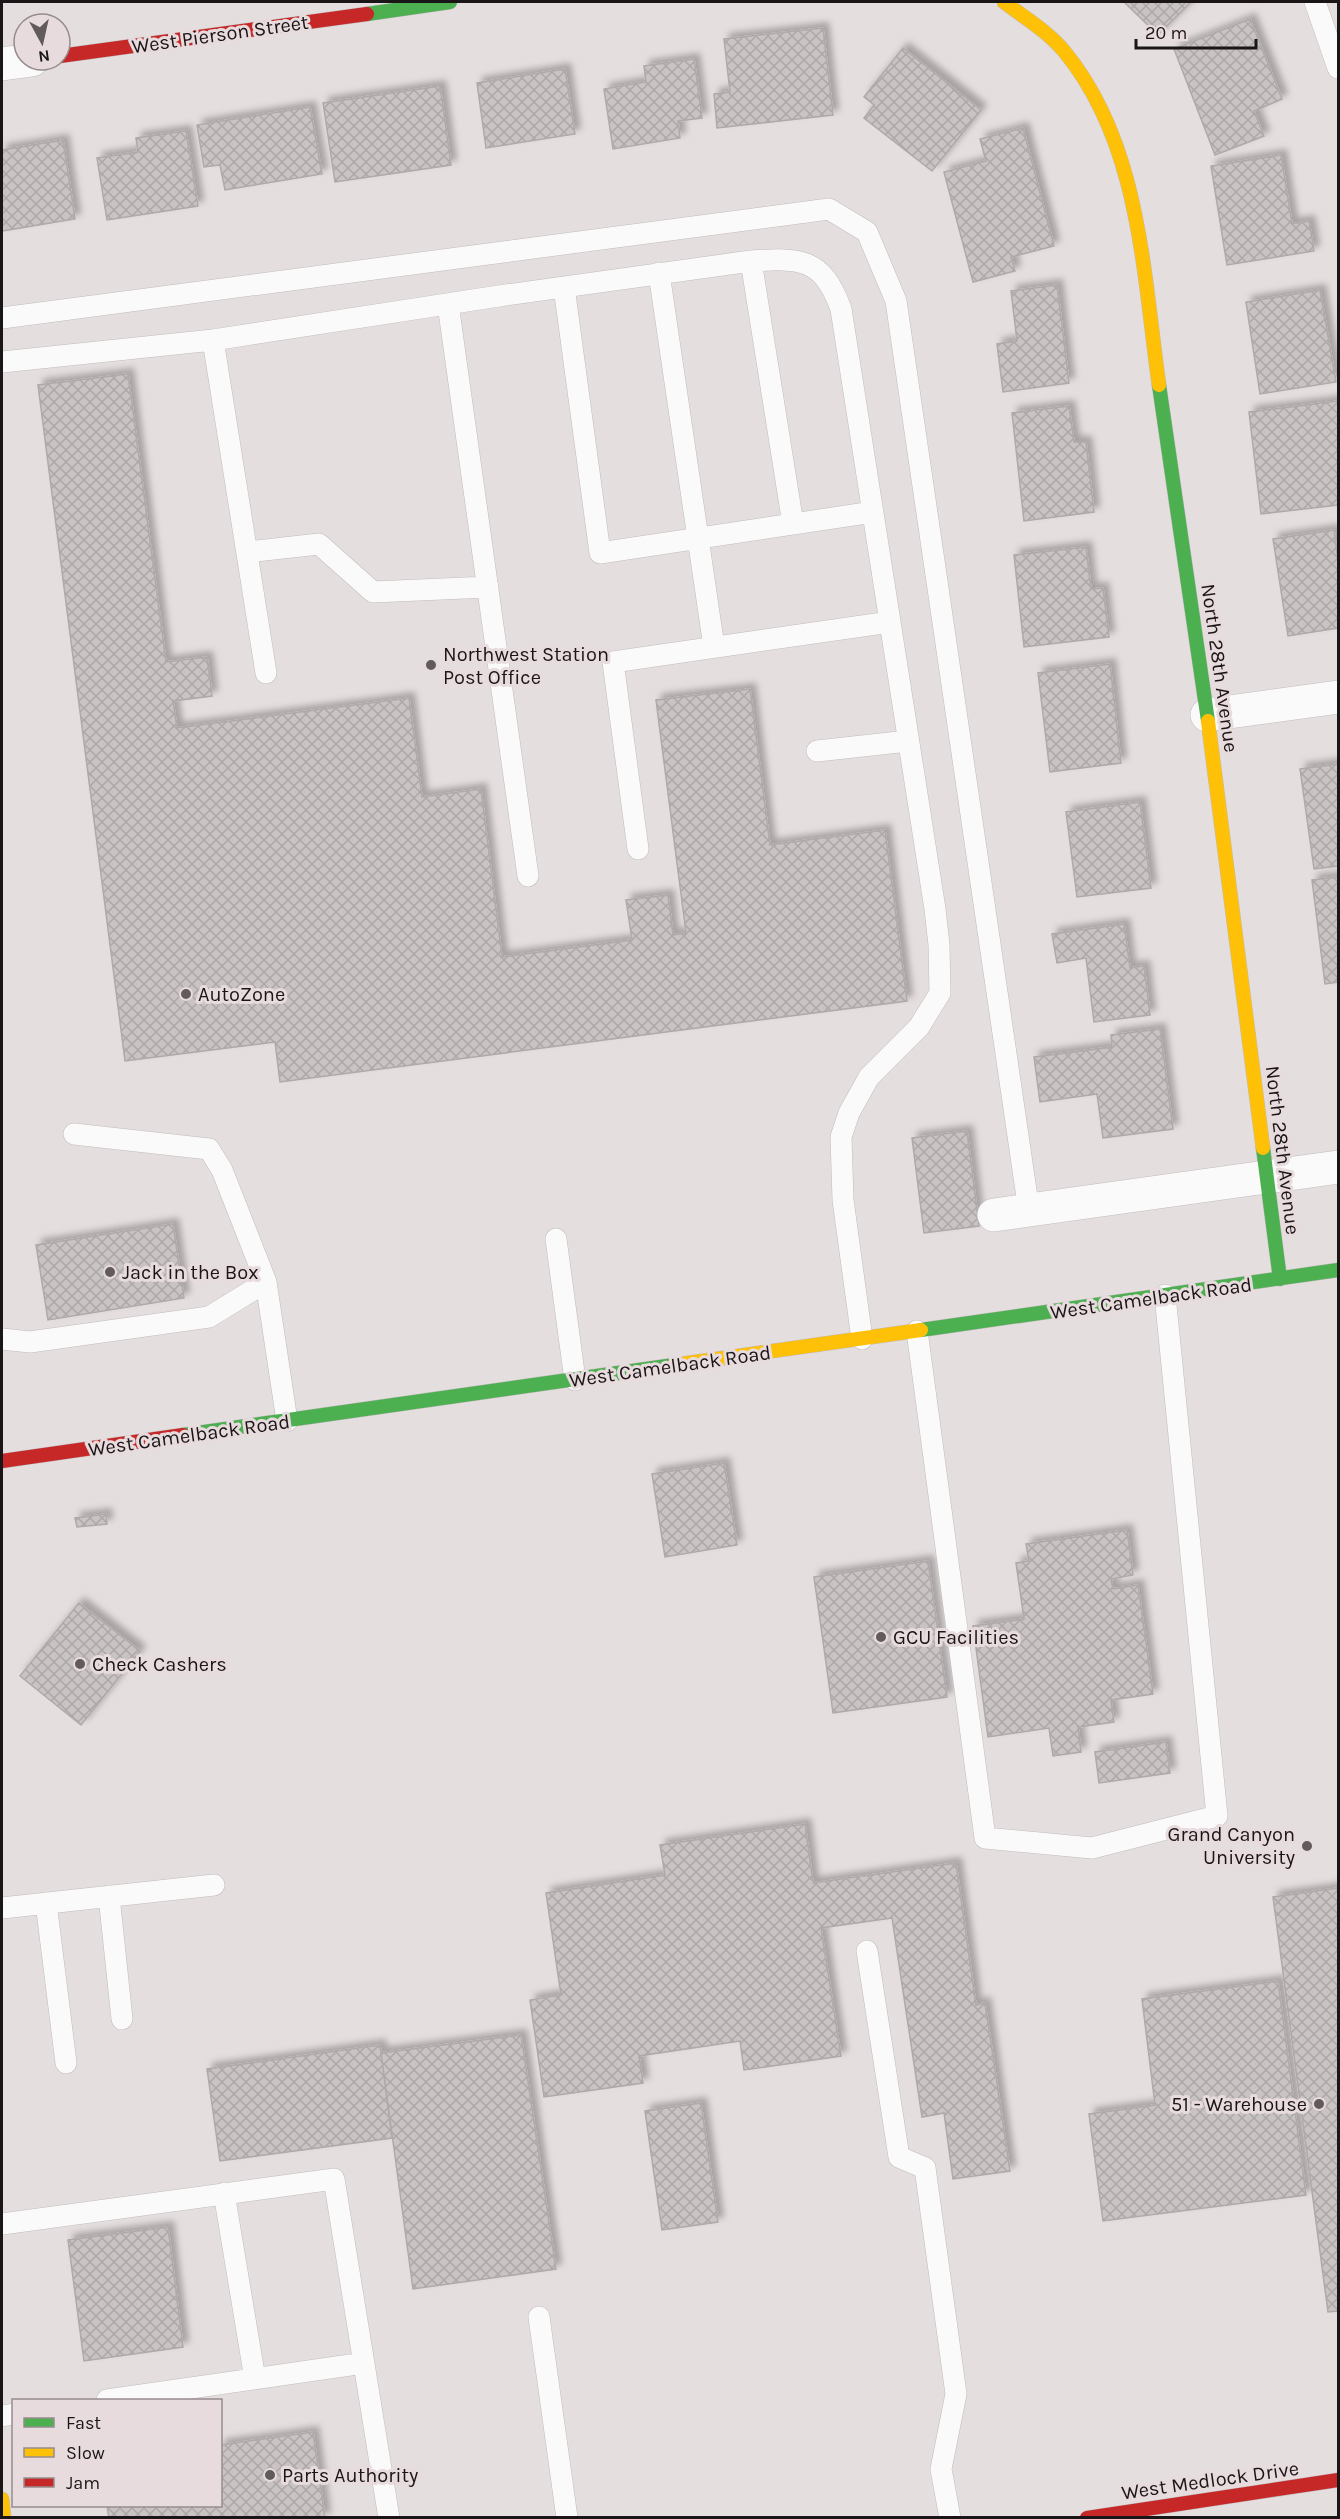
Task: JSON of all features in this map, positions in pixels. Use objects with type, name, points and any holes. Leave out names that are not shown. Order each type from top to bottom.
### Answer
[{"type":"street","name":"West Pierson Street","points":[[72,54],[450,2]]},
{"type":"street","name":"North 28th Avenue","points":[[1004,2],[1046,33],[1081,72],[1099,103],[1118,151],[1133,201],[1207,715],[1280,1279]]},
{"type":"street","points":[[1207,715],[1338,697]]},
{"type":"street","points":[[994,1215],[1338,1167]]},
{"type":"street","name":"West Camelback Road","points":[[2,1461],[1338,1270]]},
{"type":"street","name":"West Medlock Drive","points":[[1087,2517],[1338,2480]]},
{"type":"street","points":[[2,2499],[4,2517]]},
{"type":"lane","points":[[1315,2],[1338,68]]},
{"type":"lane","points":[[2,318],[829,209],[867,232],[896,301],[1029,1211]]},
{"type":"lane","points":[[2,363],[213,340],[751,261],[782,259],[802,261],[813,266],[836,294],[841,309],[937,922],[940,993],[919,1027],[869,1077],[849,1113],[841,1137],[843,1200],[862,1339]]},
{"type":"lane","points":[[751,261],[793,524]]},
{"type":"lane","points":[[659,273],[714,647]]},
{"type":"lane","points":[[564,287],[600,553],[873,512]]},
{"type":"lane","points":[[448,304],[528,876]]},
{"type":"lane","points":[[213,340],[266,673]]},
{"type":"lane","points":[[247,552],[319,544],[373,592],[488,587]]},
{"type":"lane","points":[[638,849],[613,662],[890,622]]},
{"type":"lane","points":[[817,752],[909,741]]},
{"type":"lane","points":[[74,1134],[209,1149],[222,1170],[266,1282],[287,1421]]},
{"type":"lane","points":[[556,1239],[575,1380]]},
{"type":"lane","points":[[2,1340],[30,1342],[209,1317],[266,1282]]},
{"type":"lane","points":[[917,1331],[985,1838],[1092,1848],[1217,1816],[1165,1295]]},
{"type":"lane","points":[[2,1908],[214,1885]]},
{"type":"lane","points":[[109,1896],[122,2019]]},
{"type":"lane","points":[[46,1903],[66,2063]]},
{"type":"lane","points":[[867,1952],[899,2157],[925,2168],[956,2394],[941,2469],[950,2517]]},
{"type":"lane","points":[[2,2224],[334,2179],[389,2517]]},
{"type":"lane","points":[[224,2193],[255,2379]]},
{"type":"lane","points":[[539,2317],[567,2517]]},
{"type":"lane","points":[[114,2399],[364,2363]]},
{"type":"building","points":[[1124,2],[1191,2],[1158,35]]},
{"type":"building","points":[[1250,19],[1282,99],[1254,111],[1264,136],[1215,155],[1174,49]]},
{"type":"building","points":[[823,28],[833,115],[717,128],[714,94],[730,92],[724,39]]},
{"type":"building","points":[[903,48],[981,110],[932,171],[864,118],[874,105],[864,97]]},
{"type":"building","points":[[694,59],[702,118],[678,121],[680,138],[613,149],[604,89],[646,82],[644,66]]},
{"type":"building","points":[[565,69],[575,134],[486,148],[477,83]]},
{"type":"building","points":[[440,86],[451,165],[335,182],[323,103]]},
{"type":"building","points":[[310,107],[322,174],[225,190],[220,165],[204,167],[197,125]]},
{"type":"building","points":[[1023,128],[1054,246],[1011,257],[1015,271],[973,282],[944,172],[986,161],[980,139]]},
{"type":"building","points":[[186,131],[198,206],[107,220],[97,158],[138,152],[136,138]]},
{"type":"building","points":[[63,140],[75,219],[2,231],[2,150]]},
{"type":"building","points":[[1281,155],[1292,224],[1309,221],[1314,251],[1227,265],[1211,166]]},
{"type":"building","points":[[1057,285],[1069,383],[1003,392],[997,344],[1017,341],[1011,291]]},
{"type":"building","points":[[1320,290],[1336,382],[1260,394],[1246,302]]},
{"type":"building","points":[[128,374],[166,662],[207,657],[212,696],[173,701],[177,728],[409,698],[422,797],[481,789],[502,957],[632,940],[626,900],[668,895],[673,935],[686,933],[656,700],[750,689],[770,845],[885,830],[907,1001],[280,1082],[275,1042],[125,1061],[38,385]]},
{"type":"building","points":[[1338,401],[1338,505],[1261,514],[1249,412]]},
{"type":"building","points":[[1069,406],[1074,442],[1086,442],[1094,512],[1024,521],[1012,413]]},
{"type":"building","points":[[1334,530],[1338,560],[1338,628],[1288,636],[1273,539]]},
{"type":"building","points":[[1086,547],[1091,589],[1103,588],[1109,637],[1024,647],[1014,555]]},
{"type":"building","points":[[1110,664],[1121,763],[1050,772],[1038,673]]},
{"type":"building","points":[[1338,764],[1338,866],[1314,869],[1300,769]]},
{"type":"building","points":[[1140,802],[1151,888],[1077,897],[1066,812]]},
{"type":"building","points":[[1338,877],[1338,982],[1325,984],[1312,880]]},
{"type":"building","points":[[1124,924],[1130,968],[1144,966],[1150,1015],[1094,1022],[1086,958],[1057,963],[1052,934]]},
{"type":"building","points":[[1160,1029],[1173,1129],[1103,1138],[1097,1094],[1040,1102],[1034,1057],[1112,1047],[1111,1035]]},
{"type":"building","points":[[967,1131],[979,1226],[924,1233],[912,1138]]},
{"type":"building","name":"Jack in the Box","points":[[173,1224],[184,1298],[48,1320],[36,1245]]},
{"type":"building","points":[[724,1463],[737,1545],[665,1557],[652,1474]]},
{"type":"building","points":[[106,1514],[107,1524],[77,1527],[75,1518]]},
{"type":"building","points":[[1127,1530],[1133,1575],[1111,1579],[1113,1589],[1138,1585],[1153,1694],[1111,1700],[1114,1722],[1078,1727],[1081,1752],[1053,1756],[1049,1728],[988,1737],[973,1626],[1024,1619],[1016,1563],[1029,1561],[1026,1544]]},
{"type":"building","name":"GCU Facilities","points":[[928,1561],[947,1697],[833,1713],[814,1577]]},
{"type":"building","name":"Check Cashers","points":[[79,1603],[140,1651],[81,1725],[20,1676]]},
{"type":"building","points":[[1166,1742],[1170,1773],[1099,1783],[1095,1752]]},
{"type":"building","points":[[805,1824],[813,1883],[956,1863],[976,2005],[985,2003],[1010,2171],[953,2179],[944,2113],[922,2117],[892,1918],[821,1928],[841,2056],[744,2070],[740,2041],[639,2056],[643,2083],[544,2097],[530,2000],[561,1995],[546,1893],[665,1875],[660,1845]]},
{"type":"building","name":"51 - Warehouse","points":[[1338,1888],[1338,2311],[1328,2312],[1273,1897]]},
{"type":"building","points":[[1278,1981],[1306,2195],[1103,2221],[1089,2114],[1155,2105],[1142,1999]]},
{"type":"building","points":[[521,2035],[556,2269],[413,2289],[381,2053]]},
{"type":"building","points":[[380,2045],[392,2138],[220,2161],[207,2069]]},
{"type":"building","points":[[701,2103],[718,2222],[662,2230],[645,2111]]},
{"type":"building","points":[[168,2227],[183,2347],[84,2361],[68,2240]]},
{"type":"building","name":"Parts Authority","points":[[313,2432],[325,2518],[109,2518],[107,2507],[222,2507],[222,2445]]},
{"type":"traffic: fast","points":[[367,14],[450,2]]},
{"type":"traffic: fast","points":[[1159,385],[1208,721]]},
{"type":"traffic: fast","points":[[1263,1148],[1280,1279]]},
{"type":"traffic: fast","points":[[921,1330],[1338,1270]]},
{"type":"traffic: fast","points":[[183,1435],[674,1365]]},
{"type":"traffic: slow","points":[[1004,2],[1043,31],[1064,51],[1089,87],[1109,126],[1134,210],[1159,385]]},
{"type":"traffic: slow","points":[[1208,721],[1263,1148]]},
{"type":"traffic: slow","points":[[674,1365],[921,1330]]},
{"type":"traffic: slow","points":[[2,2499],[4,2518]]},
{"type":"traffic: jam","points":[[72,54],[367,14]]},
{"type":"traffic: jam","points":[[2,1461],[183,1435]]},
{"type":"traffic: jam","points":[[1087,2518],[1338,2480]]},
{"type":"place","name":"Northwest Station Post Office","points":[[431,665]]},
{"type":"place","name":"AutoZone","points":[[186,994]]},
{"type":"place","name":"Jack in the Box","points":[[110,1272]]},
{"type":"place","name":"GCU Facilities","points":[[881,1637]]},
{"type":"place","name":"Check Cashers","points":[[80,1664]]},
{"type":"place","name":"Grand Canyon University","points":[[1307,1846]]},
{"type":"place","name":"51 - Warehouse","points":[[1319,2104]]},
{"type":"place","name":"Parts Authority","points":[[270,2475]]}]
